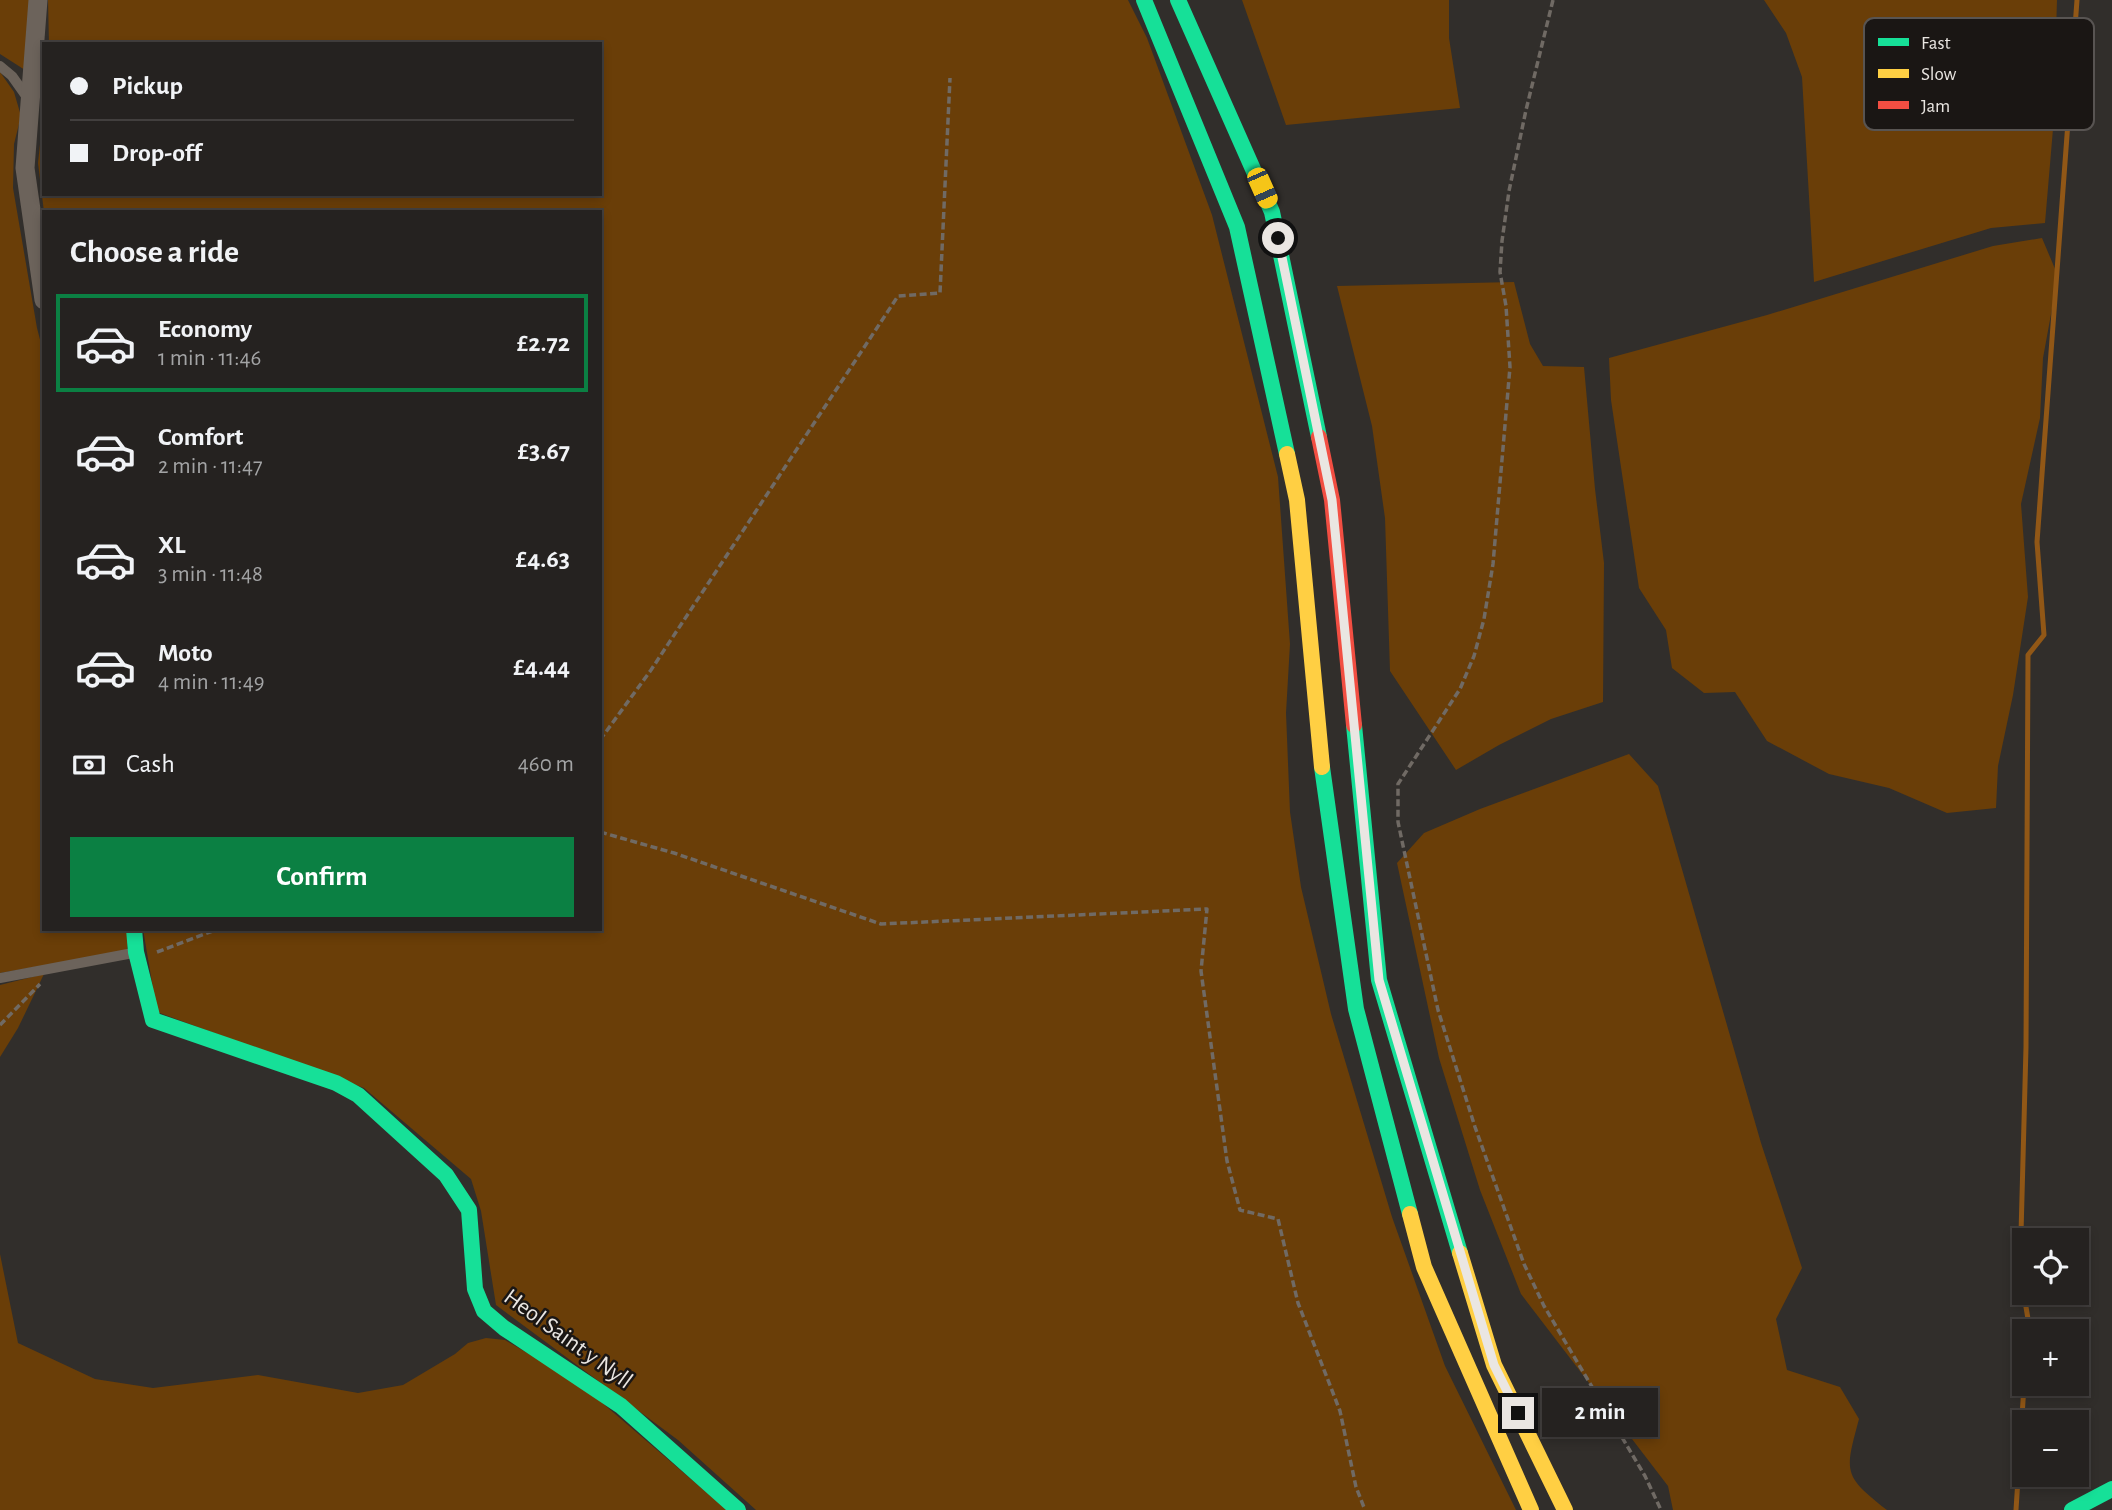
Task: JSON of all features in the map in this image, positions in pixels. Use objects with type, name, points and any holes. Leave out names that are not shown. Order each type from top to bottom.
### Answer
[{"type":"main road","points":[[1144,0],[1237,228],[1297,500],[1324,791],[1356,1009],[1424,1267],[1531,1510]]},
{"type":"main road","points":[[1178,0],[1272,212],[1329,487],[1379,980],[1494,1365],[1566,1510]]},
{"type":"main road","name":"Heol Saint y Nyll","points":[[134,931],[136,952],[153,1020],[336,1083],[358,1096],[446,1175],[469,1210],[475,1289],[484,1311],[504,1328],[621,1406],[738,1510]]},
{"type":"main road","points":[[2072,1510],[2112,1489]]},
{"type":"street","points":[[38,0],[25,169],[42,286]]},
{"type":"lane","points":[[0,66],[12,76],[31,101]]},
{"type":"lane","points":[[0,978],[136,952]]},
{"type":"path","points":[[1553,0],[1526,110],[1509,191],[1502,241],[1500,272],[1506,306],[1510,367],[1493,564],[1484,619],[1474,656],[1460,689],[1398,784],[1398,822],[1438,1010],[1475,1127],[1524,1264],[1544,1306],[1645,1476],[1661,1510]]},
{"type":"path","points":[[602,737],[651,670],[898,296],[940,293],[950,78]]},
{"type":"path","points":[[602,833],[674,853],[881,924],[1207,909],[1201,971],[1230,1173],[1240,1210],[1278,1219],[1298,1303],[1340,1411],[1356,1487],[1365,1510]]},
{"type":"shaded area","points":[[0,0],[30,0],[25,70],[0,54]]},
{"type":"shaded area","points":[[48,0],[1128,0],[1147,38],[1212,215],[1278,477],[1290,644],[1286,713],[1290,812],[1301,887],[1331,1014],[1392,1217],[1445,1366],[1516,1510],[756,1510],[678,1440],[496,1305],[481,1211],[471,1179],[364,1088],[157,1012],[143,931],[602,931],[602,210],[44,210],[42,196],[602,196],[602,42],[49,42]]},
{"type":"shaded area","points":[[1242,0],[1449,0],[1449,38],[1460,108],[1286,125]]},
{"type":"shaded area","points":[[1764,0],[2057,0],[2056,18],[1864,18],[1864,130],[2053,130],[2045,223],[1991,228],[1814,282],[1802,77],[1786,33]]},
{"type":"shaded area","points":[[0,72],[14,92],[21,116],[14,144],[13,188],[42,347],[42,931],[129,931],[127,951],[0,973]]},
{"type":"shaded area","points":[[42,125],[42,196],[38,163]]},
{"type":"shaded area","points":[[2042,238],[2058,276],[2043,358],[2040,418],[2021,504],[2028,597],[2013,695],[1998,766],[1996,808],[1947,813],[1889,788],[1829,774],[1767,741],[1735,692],[1704,693],[1672,668],[1666,630],[1639,588],[1611,400],[1609,358],[1767,315],[1993,246]]},
{"type":"shaded area","points":[[1514,282],[1530,344],[1543,366],[1584,367],[1604,563],[1603,702],[1551,719],[1456,770],[1390,671],[1385,518],[1372,426],[1337,286]]},
{"type":"shaded area","points":[[1629,754],[1658,786],[1761,1143],[1802,1268],[1776,1319],[1787,1370],[1840,1387],[1859,1419],[1851,1451],[1851,1471],[1862,1488],[1887,1510],[1673,1510],[1668,1486],[1521,1294],[1480,1190],[1439,1058],[1397,863],[1424,833],[1480,809]]},
{"type":"shaded area","points":[[44,974],[18,1028],[0,1057],[0,985]]},
{"type":"shaded area","points":[[0,1254],[18,1343],[95,1379],[153,1388],[258,1375],[358,1393],[403,1385],[455,1354],[468,1343],[486,1338],[505,1340],[579,1383],[727,1510],[0,1510]]},
{"type":"waterway","points":[[2076,18],[2077,0]]},
{"type":"waterway","points":[[2028,1319],[2020,1271],[2026,1047],[2028,655],[2044,635],[2037,542],[2067,130]]},
{"type":"waterway","points":[[2016,1510],[2023,1396]]},
{"type":"traffic: fast","points":[[1144,0],[1237,227],[1287,454]]},
{"type":"traffic: fast","points":[[1178,0],[1272,212],[1319,437]]},
{"type":"traffic: fast","points":[[1354,725],[1379,980],[1460,1253]]},
{"type":"traffic: fast","points":[[1322,767],[1356,1009],[1410,1214]]},
{"type":"traffic: fast","points":[[134,931],[136,952],[153,1020],[336,1083],[358,1095],[446,1175],[469,1210],[475,1289],[484,1311],[504,1328],[621,1406],[738,1510]]},
{"type":"traffic: fast","points":[[2072,1510],[2112,1489]]},
{"type":"traffic: slow","points":[[1287,454],[1297,500],[1322,767]]},
{"type":"traffic: slow","points":[[1410,1214],[1424,1267],[1531,1510]]},
{"type":"traffic: slow","points":[[1460,1253],[1494,1365],[1565,1510]]},
{"type":"traffic: jam","points":[[1319,437],[1332,500],[1354,725]]},
{"type":"route","points":[[1278,238],[1332,500],[1379,980],[1494,1365],[1518,1413]]}]
